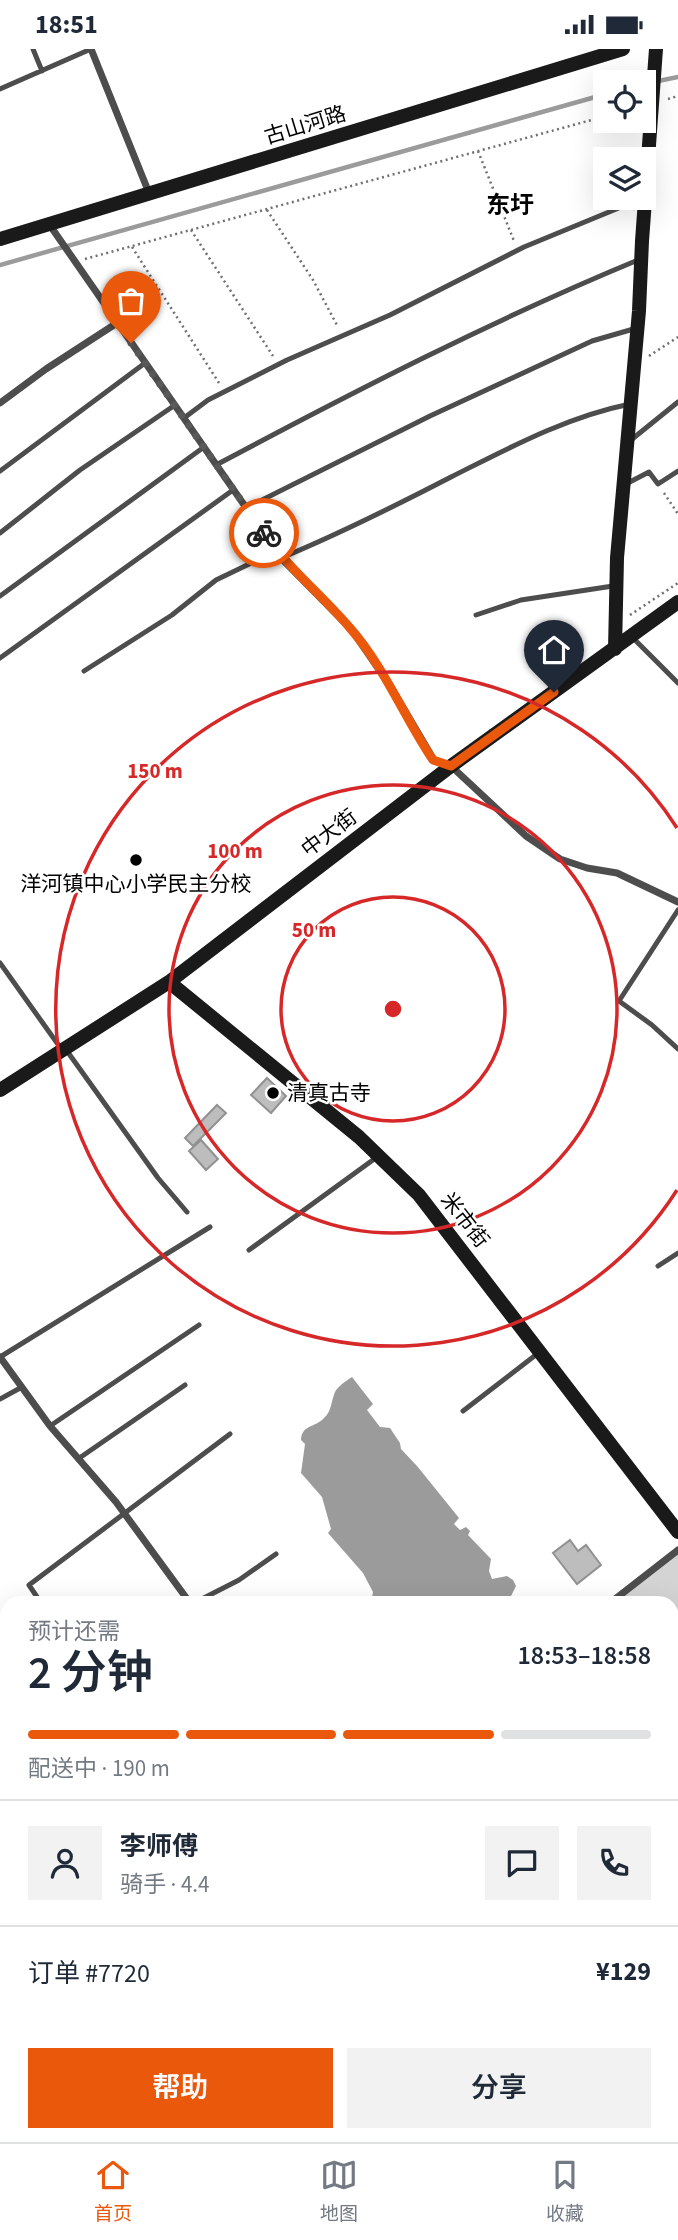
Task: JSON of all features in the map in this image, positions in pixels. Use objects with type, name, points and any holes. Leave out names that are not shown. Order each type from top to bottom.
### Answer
[{"type":"street","points":[[91,49],[149,194]]},
{"type":"street","name":"古山河路","points":[[0,239],[623,49]]},
{"type":"street","points":[[649,147],[656,55]]},
{"type":"street","points":[[615,649],[616,586],[626,444],[638,328],[643,210]]},
{"type":"street","points":[[49,225],[279,554],[351,629],[391,687],[433,760],[451,766],[526,837],[560,859],[587,869],[617,873],[678,902]]},
{"type":"street","points":[[0,403],[46,369],[117,323]]},
{"type":"street","name":"中大街","points":[[0,1090],[169,982],[451,766],[678,602]]},
{"type":"street","name":"米市街","points":[[169,982],[304,1090],[380,1155],[419,1195],[678,1532]]},
{"type":"street","points":[[0,1357],[50,1426],[123,1513],[187,1596]]},
{"type":"street","points":[[619,1596],[678,1550]]},
{"type":"lane","points":[[33,49],[42,71]]},
{"type":"lane","points":[[0,89],[91,49]]},
{"type":"lane","points":[[184,418],[208,400],[279,365],[390,315],[518,251],[614,210]]},
{"type":"lane","points":[[216,465],[445,346],[545,298],[641,258]]},
{"type":"lane","points":[[246,508],[429,416],[580,347],[638,328]]},
{"type":"lane","points":[[0,471],[145,363]]},
{"type":"lane","points":[[626,444],[678,402]]},
{"type":"lane","points":[[83,671],[172,615],[216,580],[279,554],[317,543],[522,441],[596,411],[630,404]]},
{"type":"lane","points":[[0,533],[80,470],[175,405]]},
{"type":"lane","points":[[0,596],[204,447]]},
{"type":"lane","points":[[623,486],[649,472],[658,484],[678,471]]},
{"type":"lane","points":[[0,658],[233,490]]},
{"type":"lane","points":[[476,615],[521,600],[616,586]]},
{"type":"lane","points":[[631,636],[678,683]]},
{"type":"lane","points":[[678,909],[619,1001],[652,1025],[678,1049]]},
{"type":"lane","points":[[0,963],[158,1178],[187,1212]]},
{"type":"lane","points":[[249,1250],[380,1155]]},
{"type":"lane","points":[[0,1357],[210,1227]]},
{"type":"lane","points":[[658,1266],[678,1253]]},
{"type":"lane","points":[[50,1426],[199,1325]]},
{"type":"lane","points":[[463,1411],[540,1352]]},
{"type":"lane","points":[[79,1459],[186,1384]]},
{"type":"lane","points":[[0,1399],[22,1387]]},
{"type":"lane","points":[[36,1596],[29,1585],[230,1434]]},
{"type":"lane","points":[[206,1596],[239,1580],[276,1554]]},
{"type":"path","points":[[75,262],[593,120]]},
{"type":"path","points":[[478,151],[518,251]]},
{"type":"path","points":[[266,209],[313,280],[343,336]]},
{"type":"path","points":[[191,230],[279,365]]},
{"type":"path","points":[[132,246],[224,392]]},
{"type":"path","points":[[634,365],[678,337]]},
{"type":"path","points":[[658,484],[678,514]]},
{"type":"path","points":[[616,625],[678,583]]},
{"type":"shaded area","points":[[352,1377],[373,1404],[367,1410],[380,1427],[390,1428],[401,1449],[459,1518],[454,1524],[460,1530],[466,1527],[470,1531],[468,1535],[491,1559],[489,1571],[492,1579],[507,1576],[513,1580],[516,1586],[511,1596],[372,1596],[373,1592],[363,1573],[328,1533],[331,1529],[322,1497],[301,1473],[305,1444],[301,1440],[302,1435],[306,1429],[327,1415],[336,1390]]},
{"type":"shaded area","points":[[678,1553],[678,1596],[617,1596]]},
{"type":"building","points":[[267,1078],[286,1096],[271,1113],[251,1095]]},
{"type":"building","points":[[217,1105],[226,1113],[193,1146],[185,1138]]},
{"type":"building","points":[[201,1140],[218,1159],[206,1170],[189,1151]]},
{"type":"building","points":[[570,1540],[578,1551],[586,1545],[601,1565],[577,1584],[553,1553]]},
{"type":"waterway","points":[[656,82],[678,77]]},
{"type":"waterway","points":[[0,265],[593,98]]},
{"type":"way so far","points":[[131,343],[264,533]]},
{"type":"place","name":"洋河镇中心小学民主分校","points":[[136,860]]},
{"type":"place","name":"清真古寺","points":[[273,1093]]},
{"type":"district","name":"东圩","points":[[510,205]]},
{"type":"route","points":[[264,533],[281,558],[351,629],[391,687],[433,760],[451,766],[554,692]]}]
